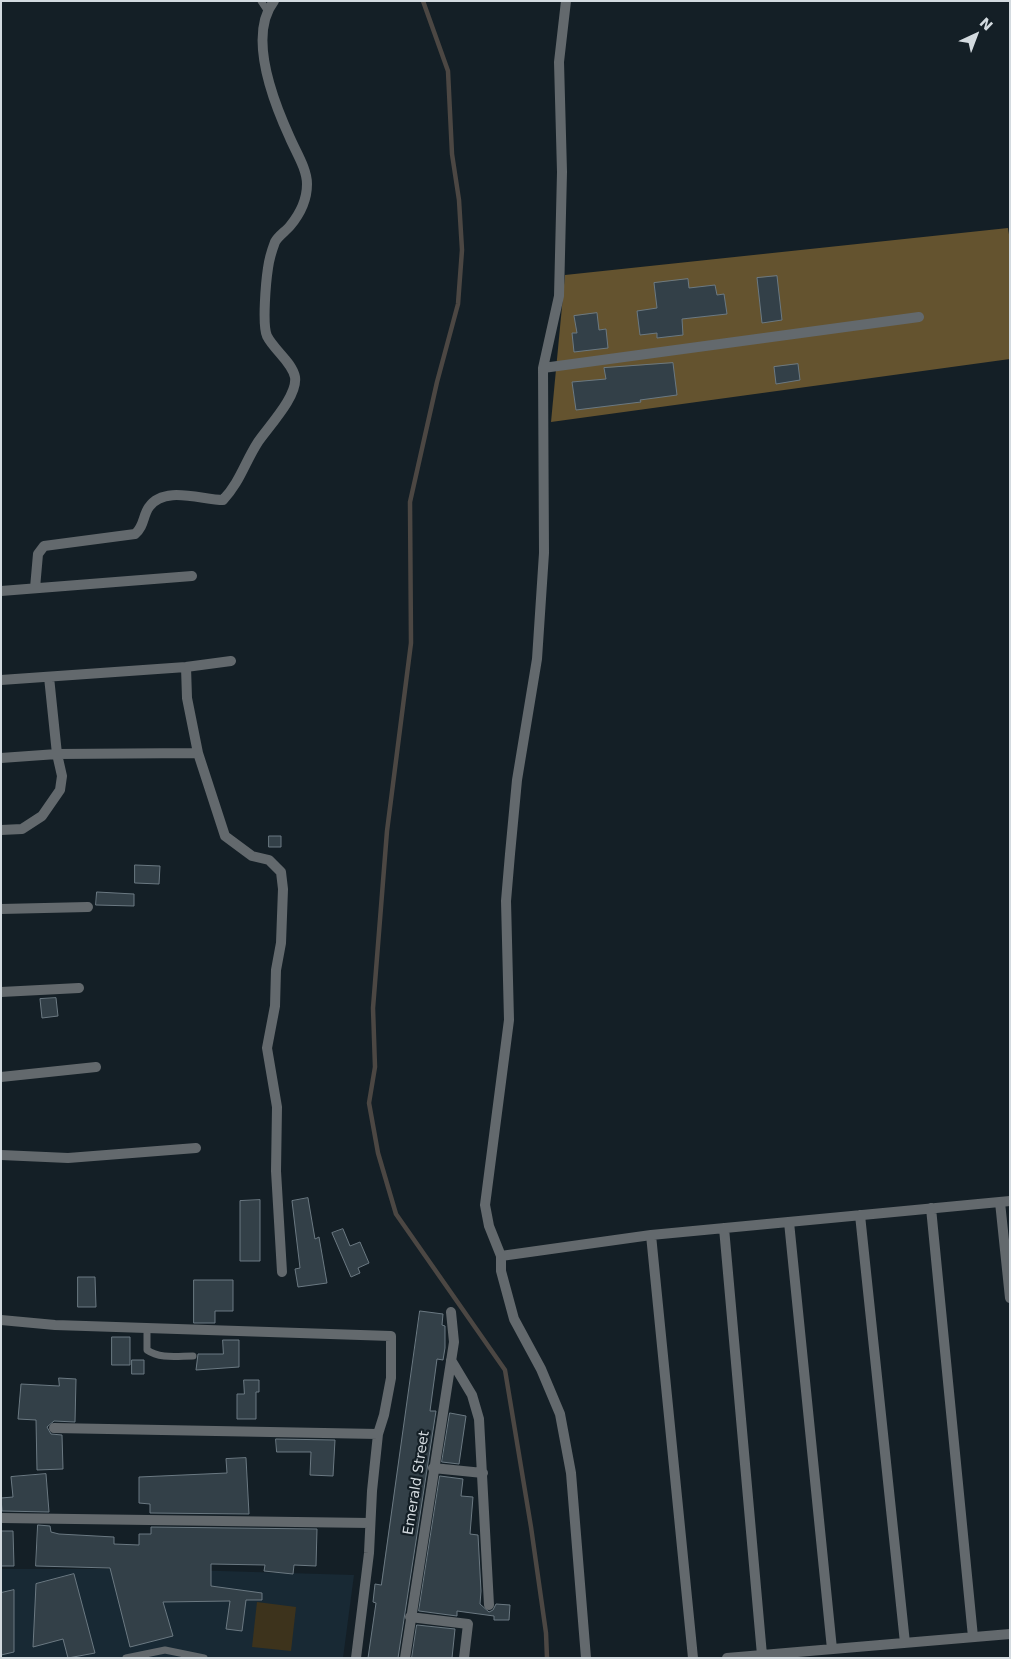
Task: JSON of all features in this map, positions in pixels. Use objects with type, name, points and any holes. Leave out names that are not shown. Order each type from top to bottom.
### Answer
[{"type":"street","points":[[35,588],[38,554],[44,546],[135,534],[139,531],[149,506],[157,499],[166,496],[179,495],[223,500],[235,487],[257,443],[287,401],[295,385],[295,376],[291,368],[267,335],[268,268],[276,241],[292,224],[304,204],[307,184],[306,173],[283,123],[267,74],[262,32],[264,6],[274,1]]},
{"type":"street","points":[[566,1],[559,62],[562,172],[559,296],[543,368],[544,554],[537,659],[517,780],[511,836],[506,902],[510,1020],[485,1205],[489,1226],[501,1256],[501,1271],[514,1319],[541,1370],[560,1414],[571,1473],[586,1658]]},
{"type":"street","points":[[543,368],[919,317]]},
{"type":"street","points":[[1,591],[192,576]]},
{"type":"street","points":[[1,680],[186,667],[231,661]]},
{"type":"street","points":[[186,667],[187,698],[198,753],[225,836],[252,856],[269,860],[281,872],[283,889],[281,943],[276,970],[275,1006],[267,1048],[277,1107],[276,1171],[282,1272]]},
{"type":"street","points":[[1,830],[22,829],[42,816],[60,790],[62,776],[57,754],[49,677]]},
{"type":"street","points":[[1,758],[57,754],[198,753]]},
{"type":"street","points":[[1,909],[88,907]]},
{"type":"street","points":[[1,992],[79,988]]},
{"type":"street","points":[[1,1077],[96,1067]]},
{"type":"street","points":[[1,1156],[68,1158],[196,1148]]},
{"type":"street","points":[[501,1256],[651,1235],[1005,1201],[1010,1298]]},
{"type":"street","points":[[931,1208],[973,1637]]},
{"type":"street","points":[[860,1215],[905,1642]]},
{"type":"street","points":[[789,1222],[832,1649]]},
{"type":"street","points":[[724,1228],[762,1655]]},
{"type":"street","points":[[651,1235],[692,1658]]},
{"type":"street","name":"Emerald Street","points":[[405,1658],[454,1342],[451,1312]]},
{"type":"street","points":[[1,1320],[147,1328],[391,1332],[391,1378],[378,1434],[356,1658]]},
{"type":"street","points":[[451,1360],[472,1395],[479,1419],[489,1604]]},
{"type":"street","points":[[54,1428],[378,1434]]},
{"type":"street","points":[[433,1468],[483,1473]]},
{"type":"street","points":[[1,1518],[370,1523]]},
{"type":"street","points":[[410,1617],[468,1624],[464,1658]]},
{"type":"street","points":[[727,1658],[1010,1634]]},
{"type":"lane","points":[[147,1328],[146,1350],[152,1354],[159,1356],[193,1356]]},
{"type":"lane","points":[[126,1658],[165,1650],[204,1658]]},
{"type":"shaded area","points":[[1008,228],[1010,241],[1010,359],[551,422],[565,275]]},
{"type":"shaded area","points":[[1,1569],[154,1569],[354,1575],[343,1658],[1,1658]]},
{"type":"shaded area","points":[[257,1602],[296,1607],[291,1651],[252,1647]]},
{"type":"building","points":[[777,276],[782,320],[762,323],[757,278]]},
{"type":"building","points":[[688,279],[689,288],[715,285],[717,295],[724,294],[727,314],[682,319],[683,335],[657,338],[657,333],[640,335],[637,311],[657,308],[654,283]]},
{"type":"building","points":[[597,313],[599,330],[606,329],[608,348],[574,352],[572,333],[577,333],[574,316]]},
{"type":"building","points":[[673,363],[677,395],[640,400],[641,402],[576,410],[572,382],[606,379],[604,368]]},
{"type":"building","points":[[798,364],[800,380],[776,384],[774,367]]},
{"type":"building","points":[[269,836],[281,836],[281,847],[269,847]]},
{"type":"building","points":[[135,865],[160,866],[159,884],[135,883]]},
{"type":"building","points":[[97,892],[134,894],[134,906],[96,905]]},
{"type":"building","points":[[56,998],[58,1016],[42,1018],[40,999]]},
{"type":"building","points":[[308,1198],[315,1239],[319,1237],[327,1283],[298,1287],[295,1269],[300,1268],[292,1201]]},
{"type":"building","points":[[260,1200],[260,1261],[240,1261],[240,1201]]},
{"type":"building","points":[[343,1229],[350,1246],[360,1242],[369,1263],[358,1268],[360,1273],[351,1277],[332,1233]]},
{"type":"building","points":[[78,1277],[95,1277],[96,1307],[78,1307]]},
{"type":"building","points":[[194,1280],[233,1280],[233,1311],[215,1311],[215,1323],[194,1323]]},
{"type":"building","points":[[420,1311],[443,1314],[442,1325],[445,1326],[443,1360],[437,1359],[430,1411],[436,1411],[398,1658],[368,1658],[376,1603],[373,1602],[375,1584],[381,1585]]},
{"type":"building","points":[[112,1337],[130,1337],[130,1365],[112,1365]]},
{"type":"building","points":[[223,1340],[239,1340],[239,1367],[196,1370],[198,1354],[223,1354]]},
{"type":"building","points":[[132,1360],[144,1360],[144,1374],[132,1374]]},
{"type":"building","points":[[59,1378],[76,1379],[75,1422],[54,1421],[47,1427],[51,1434],[62,1435],[63,1469],[37,1470],[36,1420],[18,1419],[21,1384],[59,1386]]},
{"type":"building","points":[[244,1380],[259,1380],[259,1392],[256,1392],[256,1419],[237,1419],[237,1394],[244,1394]]},
{"type":"building","points":[[450,1413],[466,1416],[459,1464],[442,1462]]},
{"type":"building","points":[[276,1439],[335,1440],[333,1476],[310,1475],[311,1452],[277,1452]]},
{"type":"building","points":[[246,1458],[249,1514],[150,1513],[150,1504],[139,1503],[139,1477],[227,1473],[226,1459]]},
{"type":"building","points":[[46,1474],[49,1512],[2,1511],[1,1498],[13,1497],[11,1477]]},
{"type":"building","points":[[440,1476],[463,1479],[461,1496],[473,1497],[470,1534],[478,1535],[480,1604],[489,1612],[493,1610],[496,1604],[510,1605],[509,1620],[494,1620],[494,1616],[457,1611],[457,1616],[419,1611]]},
{"type":"building","points":[[38,1525],[50,1526],[51,1532],[59,1534],[114,1537],[114,1544],[139,1545],[139,1534],[151,1534],[151,1527],[317,1529],[316,1566],[294,1565],[293,1574],[264,1571],[265,1565],[211,1564],[211,1586],[262,1593],[262,1600],[246,1600],[242,1631],[226,1629],[230,1601],[163,1602],[173,1636],[130,1647],[110,1568],[36,1566]]},
{"type":"building","points":[[1,1531],[13,1531],[14,1566],[1,1566]]},
{"type":"building","points":[[74,1574],[95,1653],[68,1658],[63,1639],[33,1647],[36,1584]]},
{"type":"building","points":[[14,1590],[14,1652],[1,1655],[1,1593]]},
{"type":"building","points":[[417,1625],[455,1629],[452,1658],[412,1658]]},
{"type":"waterway","points":[[423,1],[448,71],[452,154],[459,200],[462,250],[458,304],[437,382],[410,502],[411,643],[387,831],[373,1008],[375,1067],[369,1103],[378,1153],[396,1214],[505,1370],[531,1527],[546,1633],[547,1658]]}]
